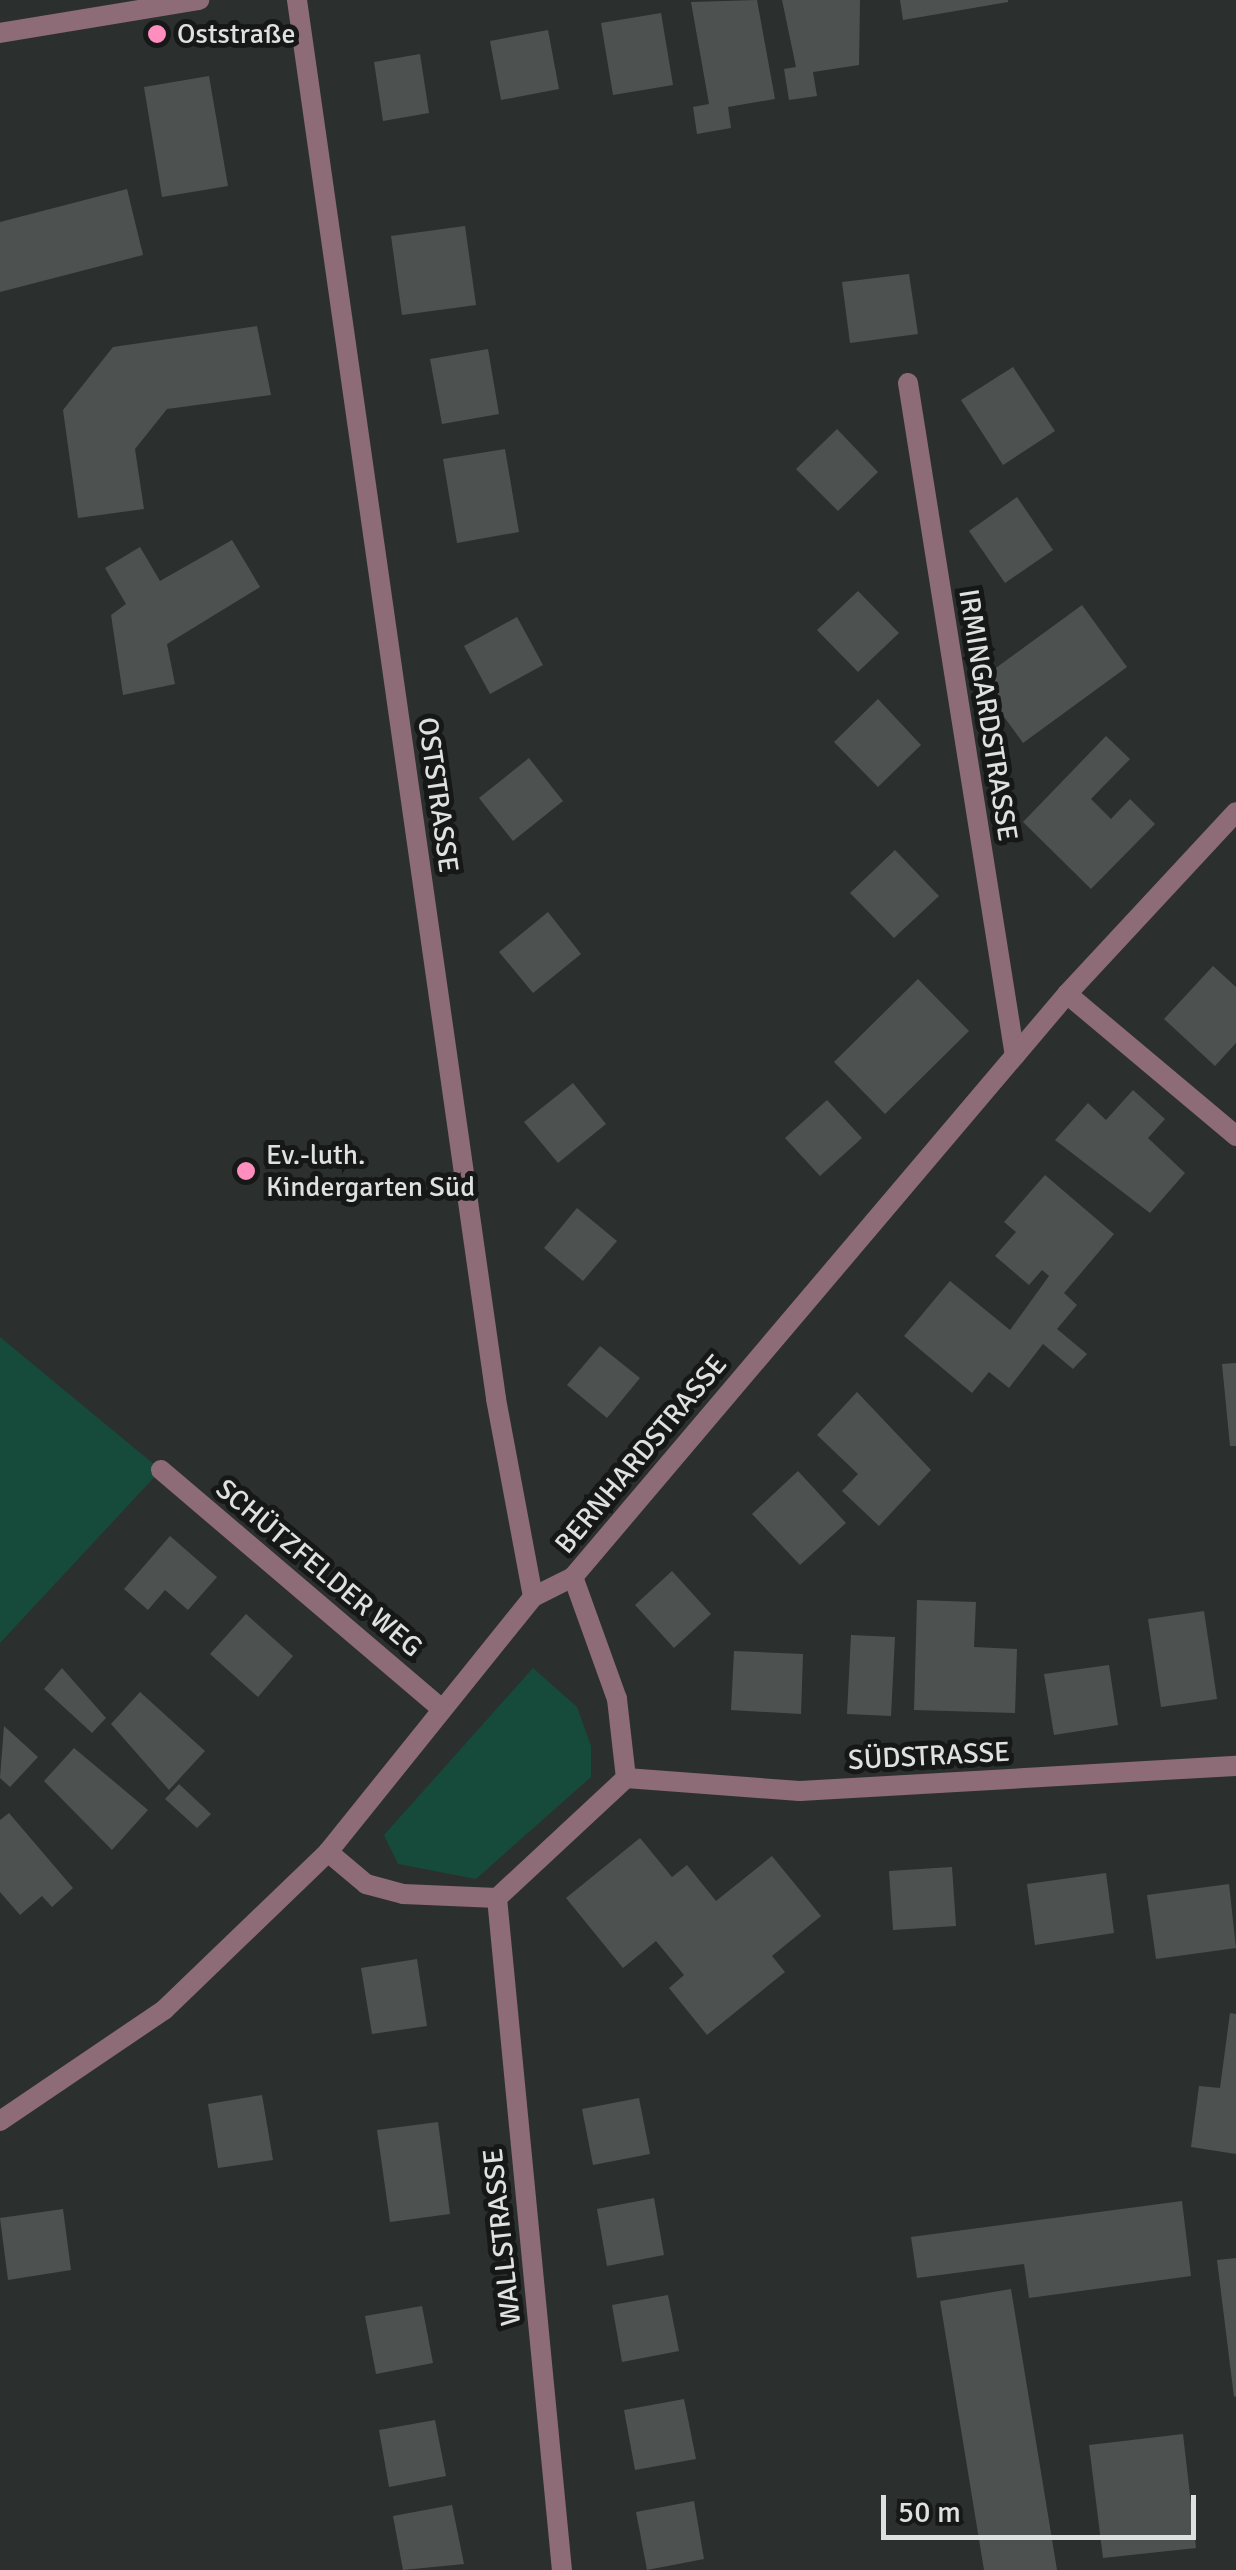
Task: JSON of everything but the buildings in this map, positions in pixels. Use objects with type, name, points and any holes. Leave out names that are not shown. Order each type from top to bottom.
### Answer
[{"type":"street","points":[[0,33],[199,0]]},
{"type":"street","name":"OSTSTRASSE","points":[[297,0],[496,1399],[533,1597]]},
{"type":"street","name":"IRMINGARDSTRASSE","points":[[908,383],[1014,1056]]},
{"type":"street","name":"BERNHARDSTRASSE","points":[[0,2121],[164,2010],[328,1852],[533,1597],[573,1578],[1067,994],[1236,812]]},
{"type":"street","points":[[1067,994],[1236,1136]]},
{"type":"street","name":"SCHÜTZFELDER WEG","points":[[161,1470],[442,1708]]},
{"type":"street","points":[[328,1852],[366,1884],[403,1894],[496,1898],[626,1778],[617,1699],[573,1578]]},
{"type":"street","name":"SÜDSTRASSE","points":[[626,1778],[800,1791],[1236,1766]]},
{"type":"street","name":"WALLSTRASSE","points":[[496,1898],[562,2570]]},
{"type":"green space","points":[[0,1337],[161,1470],[0,1643]]},
{"type":"green space","points":[[533,1668],[577,1707],[591,1746],[591,1777],[476,1879],[398,1864],[384,1835]]},
{"type":"place","name":"Oststraße","points":[[157,34]]},
{"type":"place","name":"Ev.-luth. Kindergarten Süd","points":[[246,1171]]}]
